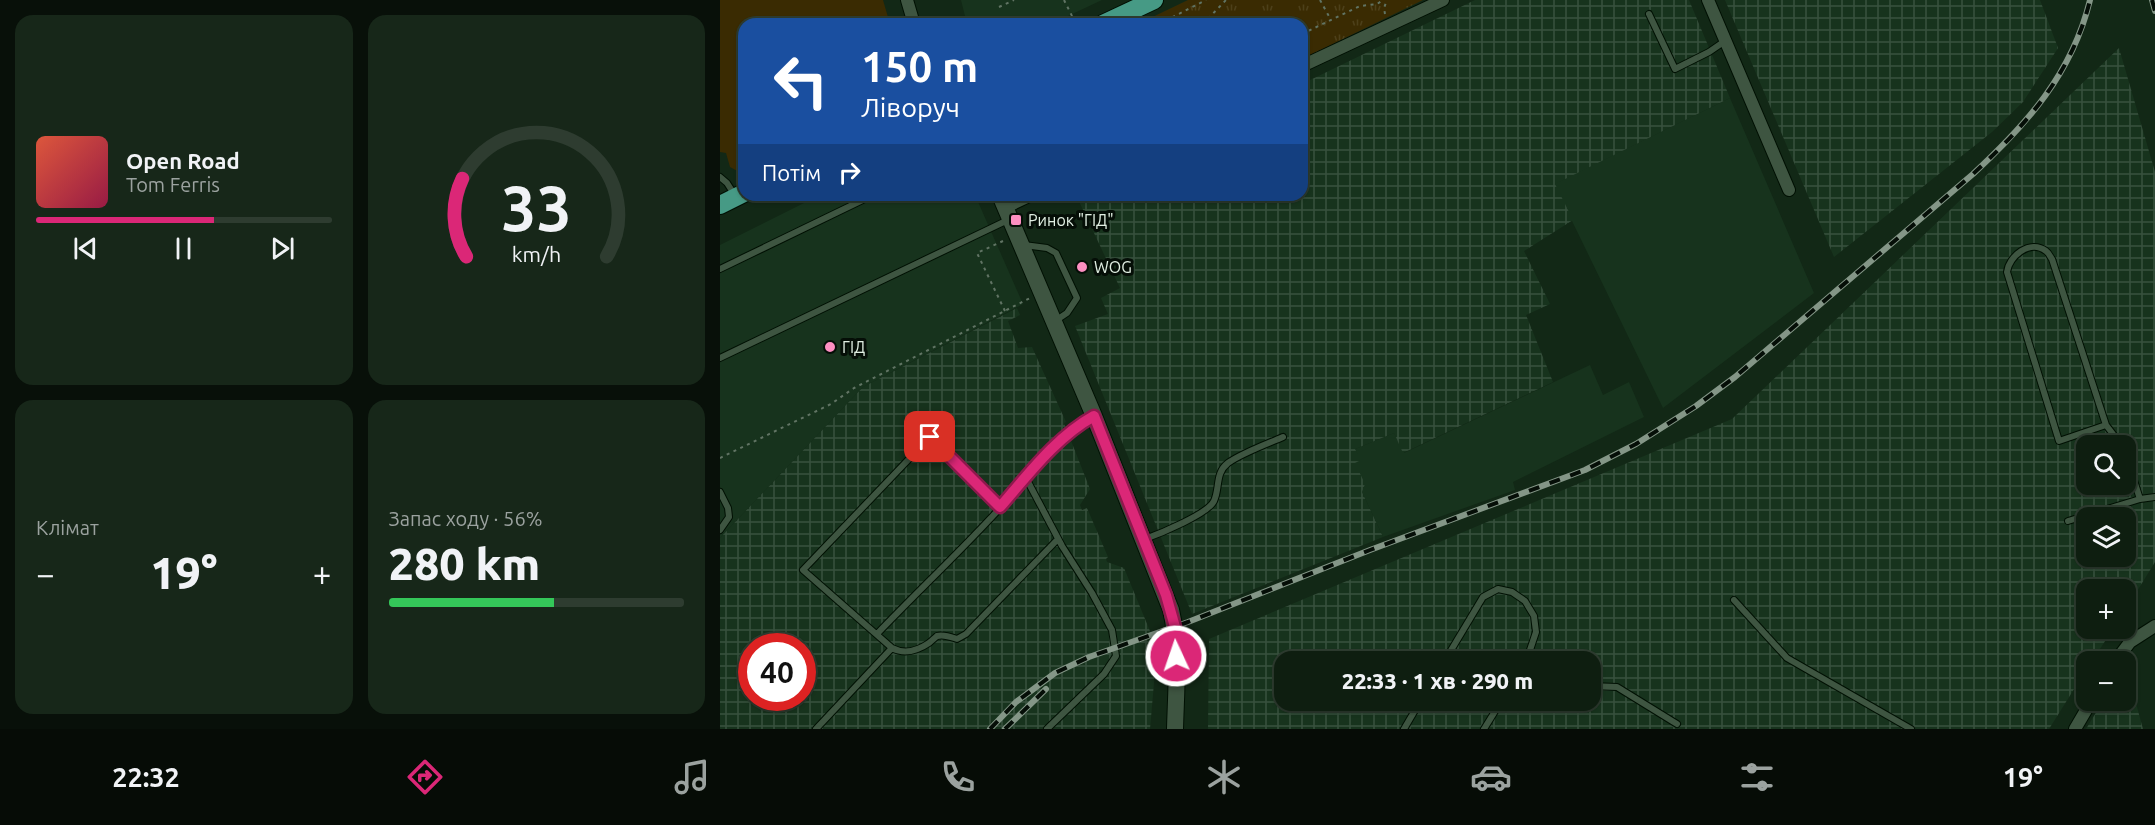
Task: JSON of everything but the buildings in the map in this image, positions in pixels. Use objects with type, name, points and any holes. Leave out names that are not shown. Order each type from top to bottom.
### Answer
[{"type":"main road","points":[[1115,18],[1154,0]]},
{"type":"street","points":[[907,0],[912,18]]},
{"type":"street","points":[[1308,63],[1441,0]]},
{"type":"street","points":[[1708,0],[1790,190]]},
{"type":"street","points":[[1006,207],[1166,595],[1175,627],[1175,729]]},
{"type":"street","points":[[2123,651],[2130,642],[2155,626]]},
{"type":"street","points":[[2075,729],[2086,711]]},
{"type":"lane","points":[[1649,14],[1675,69],[1708,52],[1725,40]]},
{"type":"lane","points":[[720,169],[731,195]]},
{"type":"lane","points":[[720,177],[731,195]]},
{"type":"lane","points":[[720,269],[861,201]]},
{"type":"lane","points":[[720,358],[1006,207]]},
{"type":"lane","points":[[1023,245],[1047,248],[1056,253],[1077,298],[1068,313],[1055,322]]},
{"type":"lane","points":[[2106,425],[2058,441],[2007,272],[2008,263],[2025,249],[2045,250],[2052,259],[2106,425],[2114,435]]},
{"type":"lane","points":[[877,634],[1000,507],[1060,441],[1082,422],[1094,416]]},
{"type":"lane","points":[[1000,507],[930,437],[803,570],[892,648],[900,652],[909,652],[927,645],[937,636],[946,635],[957,639],[966,634],[1058,539]]},
{"type":"lane","points":[[1144,539],[1208,509],[1214,502],[1219,475],[1228,464],[1283,437]]},
{"type":"lane","points":[[1026,478],[1058,539],[1112,630],[1116,656],[1104,674],[1047,729]]},
{"type":"lane","points":[[2136,487],[2140,499]]},
{"type":"lane","points":[[720,492],[728,508],[729,517],[720,530]]},
{"type":"lane","points":[[2067,521],[2140,499],[2155,497]]},
{"type":"lane","points":[[1451,651],[1483,597],[1498,590],[1512,592],[1525,601],[1534,616],[1536,632],[1530,651]]},
{"type":"lane","points":[[1734,600],[1787,658],[1911,729]]},
{"type":"lane","points":[[816,729],[892,648]]},
{"type":"lane","points":[[1601,687],[1617,687],[1677,724]]},
{"type":"lane","points":[[1404,729],[1415,711]]},
{"type":"lane","points":[[1484,729],[1495,711]]},
{"type":"path","points":[[999,7],[1014,0]]},
{"type":"path","points":[[1064,0],[1073,18]]},
{"type":"path","points":[[1171,18],[1206,0]]},
{"type":"path","points":[[1209,18],[1226,0]]},
{"type":"path","points":[[1320,0],[1331,20]]},
{"type":"path","points":[[1308,31],[1360,6],[1377,4],[1383,0]]},
{"type":"path","points":[[1005,311],[977,253],[1006,240]]},
{"type":"path","points":[[720,458],[831,404],[854,388],[1030,298]]},
{"type":"shaded area","points":[[961,0],[1102,0],[1064,18],[966,18]]},
{"type":"shaded area","points":[[1475,0],[1689,0],[1730,98],[1555,184],[1573,220],[1524,251],[1550,304],[1526,315],[1553,382],[1403,453],[1394,433],[1355,449],[1361,460],[1355,463],[1365,484],[1362,492],[1383,537],[1192,614],[1075,326],[1108,314],[1101,298],[1120,288],[1079,201],[1308,201],[1308,81]]},
{"type":"shaded area","points":[[1725,0],[2040,0],[2058,48],[2023,102],[1992,132],[1834,257]]},
{"type":"shaded area","points":[[2119,48],[2155,172],[2155,562],[2136,593],[2136,579],[2076,579],[2076,639],[2106,639],[2099,651],[2076,651],[2076,686],[2049,729],[1208,729],[1209,639],[1732,419]]},
{"type":"shaded area","points":[[1730,98],[1814,293],[1663,408],[1554,184]]},
{"type":"shaded area","name":"ГІД","points":[[808,201],[978,201],[1023,304],[863,387],[720,538],[720,245]]},
{"type":"shaded area","points":[[1017,308],[1020,315],[1008,321],[1018,348],[1032,347],[1066,422],[1064,423],[1090,489],[1080,505],[1082,510],[1087,508],[1108,557],[1107,562],[1124,568],[1157,648],[1150,729],[720,729],[720,538],[863,387]]},
{"type":"shaded area","points":[[1590,365],[1603,395],[1629,382],[1644,417],[1513,482],[1515,490],[1383,537],[1362,492],[1354,463],[1360,460],[1355,449],[1394,433],[1404,453]]},
{"type":"shaded area","points":[[2136,703],[2143,729],[2086,729],[2097,711],[2136,711]]},
{"type":"green space","points":[[720,0],[883,0],[888,18],[738,18],[738,171],[730,167],[726,153],[720,152]]},
{"type":"green space","points":[[1188,0],[1423,0],[1308,56],[1308,18],[1150,18]]},
{"type":"railway","points":[[990,729],[1016,702],[1055,673],[1089,657],[1188,622],[1370,550],[1585,470],[1636,444],[1696,406],[1735,377],[1973,174],[2012,136],[2045,96],[2059,74],[2072,51],[2090,0]]},
{"type":"railway","points":[[2152,0],[2155,11]]},
{"type":"railway","points":[[1005,729],[1046,689]]},
{"type":"place","name":"Ринок \"ГІД\"","points":[[1016,220]]},
{"type":"place","name":"WOG","points":[[1082,267]]},
{"type":"place","name":"ГІД","points":[[830,347]]},
{"type":"route","points":[[930,437],[1000,507],[1060,441],[1082,422],[1094,416],[1166,595],[1175,627],[1176,656]]}]
